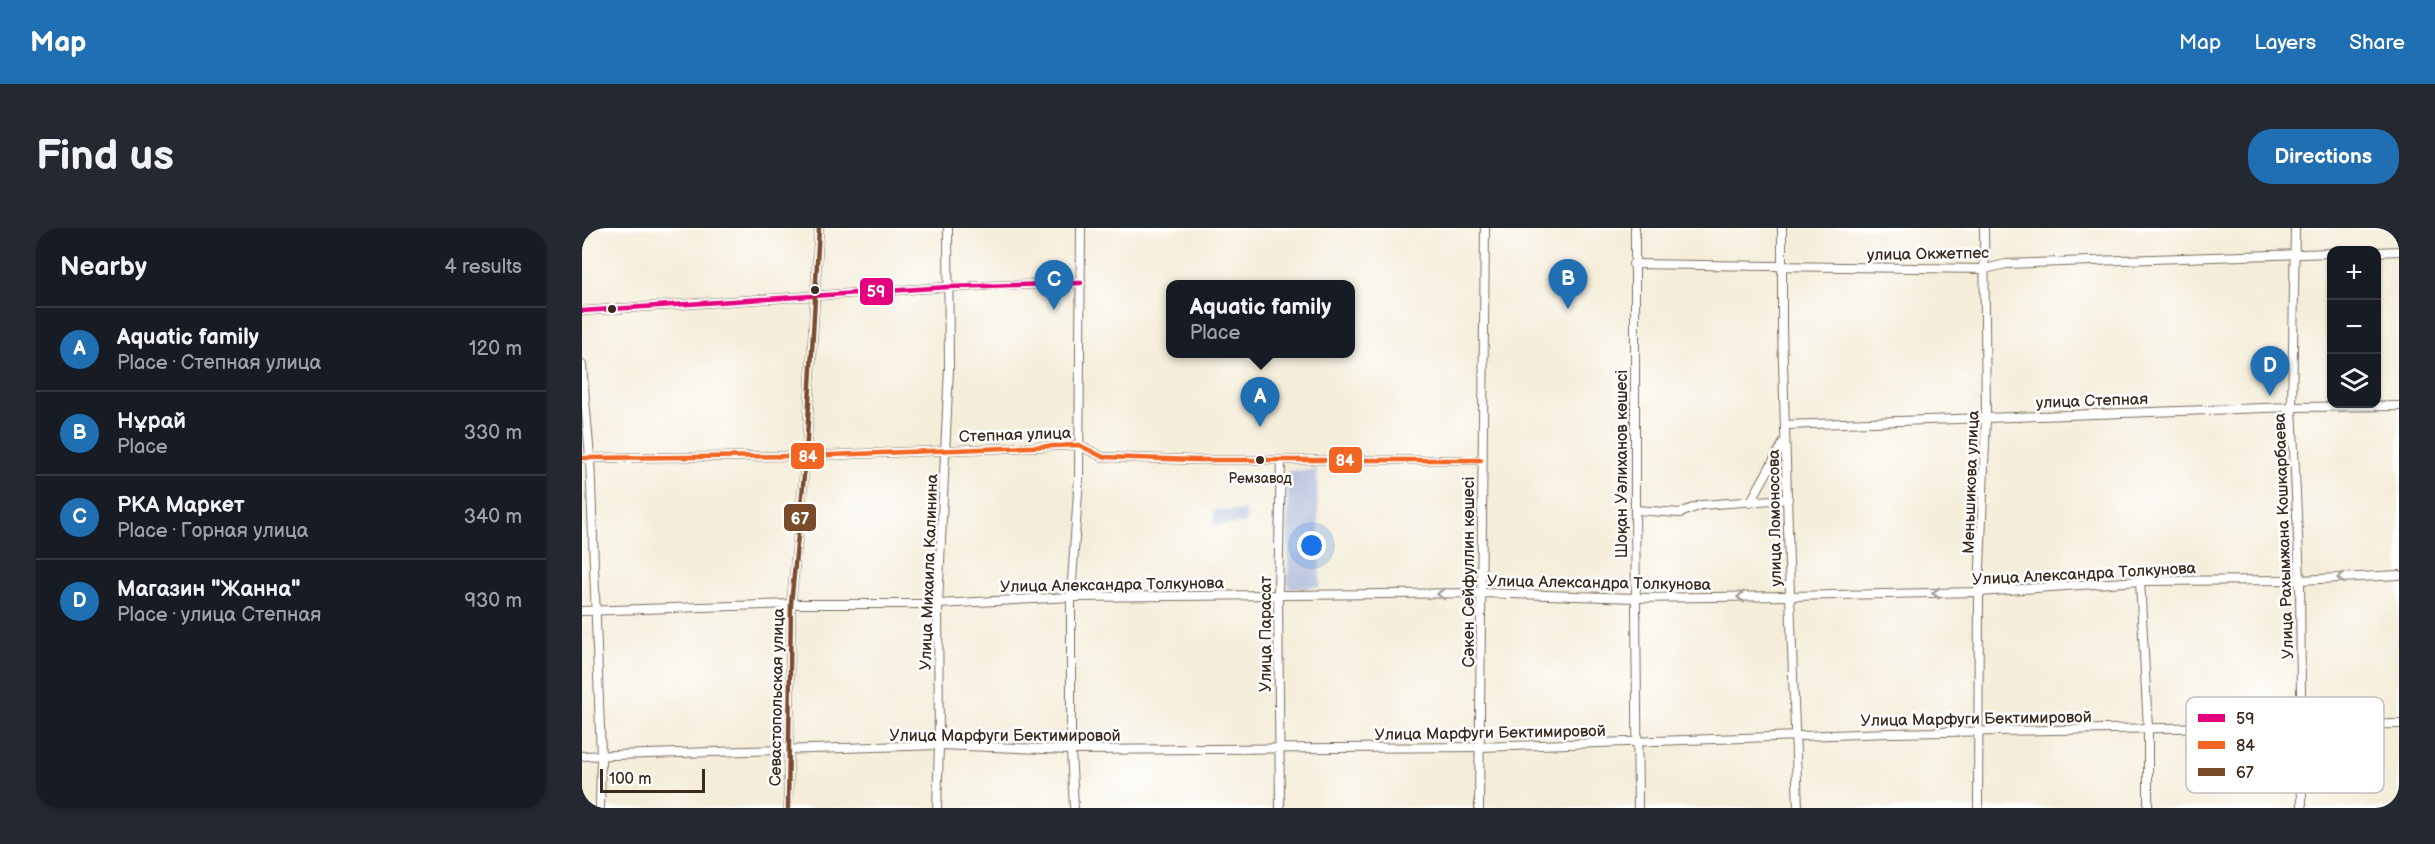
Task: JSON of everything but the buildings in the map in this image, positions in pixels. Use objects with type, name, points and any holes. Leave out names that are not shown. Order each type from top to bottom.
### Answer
[{"type":"street","name":"Севастопольская улица","points":[[788,808],[791,604],[806,456],[817,296],[819,228]]},
{"type":"street","name":"Улица Михаила Калинина","points":[[937,808],[938,604],[949,368],[948,228]]},
{"type":"street","points":[[1074,808],[1071,750],[1071,597],[1079,445],[1081,228]]},
{"type":"street","name":"Сәкен Сейфуллин көшесі","points":[[1479,808],[1485,228]]},
{"type":"street","name":"Шоқан Уәлиханов көшесі","points":[[1635,228],[1633,264],[1638,808]]},
{"type":"street","name":"улица Ломоносова","points":[[1782,228],[1782,328],[1798,808]]},
{"type":"street","name":"Меньшикова улица","points":[[1978,808],[1979,592],[1986,417],[1984,228]]},
{"type":"street","name":"Улица Рахымжана Кошкарбаева","points":[[2295,228],[2292,407],[2300,579],[2301,697]]},
{"type":"street","points":[[2381,252],[2399,251]]},
{"type":"street","name":"улица Окжетпес","points":[[1633,264],[1984,269],[2006,264],[2327,253]]},
{"type":"street","points":[[582,311],[948,287],[1082,283]]},
{"type":"street","points":[[582,364],[597,611],[600,808]]},
{"type":"street","name":"улица Степная","points":[[1786,425],[2292,407],[2399,406]]},
{"type":"street","points":[[1750,503],[1786,438]]},
{"type":"street","name":"Степная улица","points":[[586,457],[806,456],[1079,445],[1103,457],[1481,460]]},
{"type":"street","name":"Улица Парасат","points":[[1280,808],[1278,595],[1281,460]]},
{"type":"street","points":[[1635,510],[1680,513],[1701,505],[1788,499]]},
{"type":"street","name":"Улица Александра Толкунова","points":[[582,612],[791,604],[938,604],[1071,597],[1483,593],[1635,598],[1790,596],[1979,592],[2140,581],[2399,575]]},
{"type":"street","points":[[2140,581],[2148,728],[2148,808]]},
{"type":"street","name":"Улица Марфуги Бектимировой","points":[[2384,724],[2399,724]]},
{"type":"street","name":"Улица Марфуги Бектимировой","points":[[582,756],[939,745],[1071,750],[1480,747],[1796,736],[2186,728]]},
{"type":"street","name":"Улица Рахымжана Кошкарбаева","points":[[2302,793],[2302,808]]},
{"type":"shaded area","points":[[1317,470],[1320,587],[1288,588],[1288,471]]},
{"type":"shaded area","points":[[1213,510],[1246,511],[1246,524],[1214,525]]},
{"type":"transit line","name":"67","points":[[788,808],[791,604],[806,456],[819,228]]},
{"type":"transit line","name":"59","points":[[582,311],[948,287],[1081,283]]},
{"type":"transit line","name":"84","points":[[582,458],[806,456],[1079,445],[1103,457],[1197,460],[1481,460]]},
{"type":"place","name":"Нұрай","points":[[1568,309]]},
{"type":"place","name":"РКА Маркет","points":[[1054,310]]},
{"type":"place","name":"Магазин \"Жанна\"","points":[[2270,396]]},
{"type":"place","name":"Aquatic family","points":[[1260,427]]},
{"type":"place","name":"Ремзавод","points":[[1260,460]]}]
